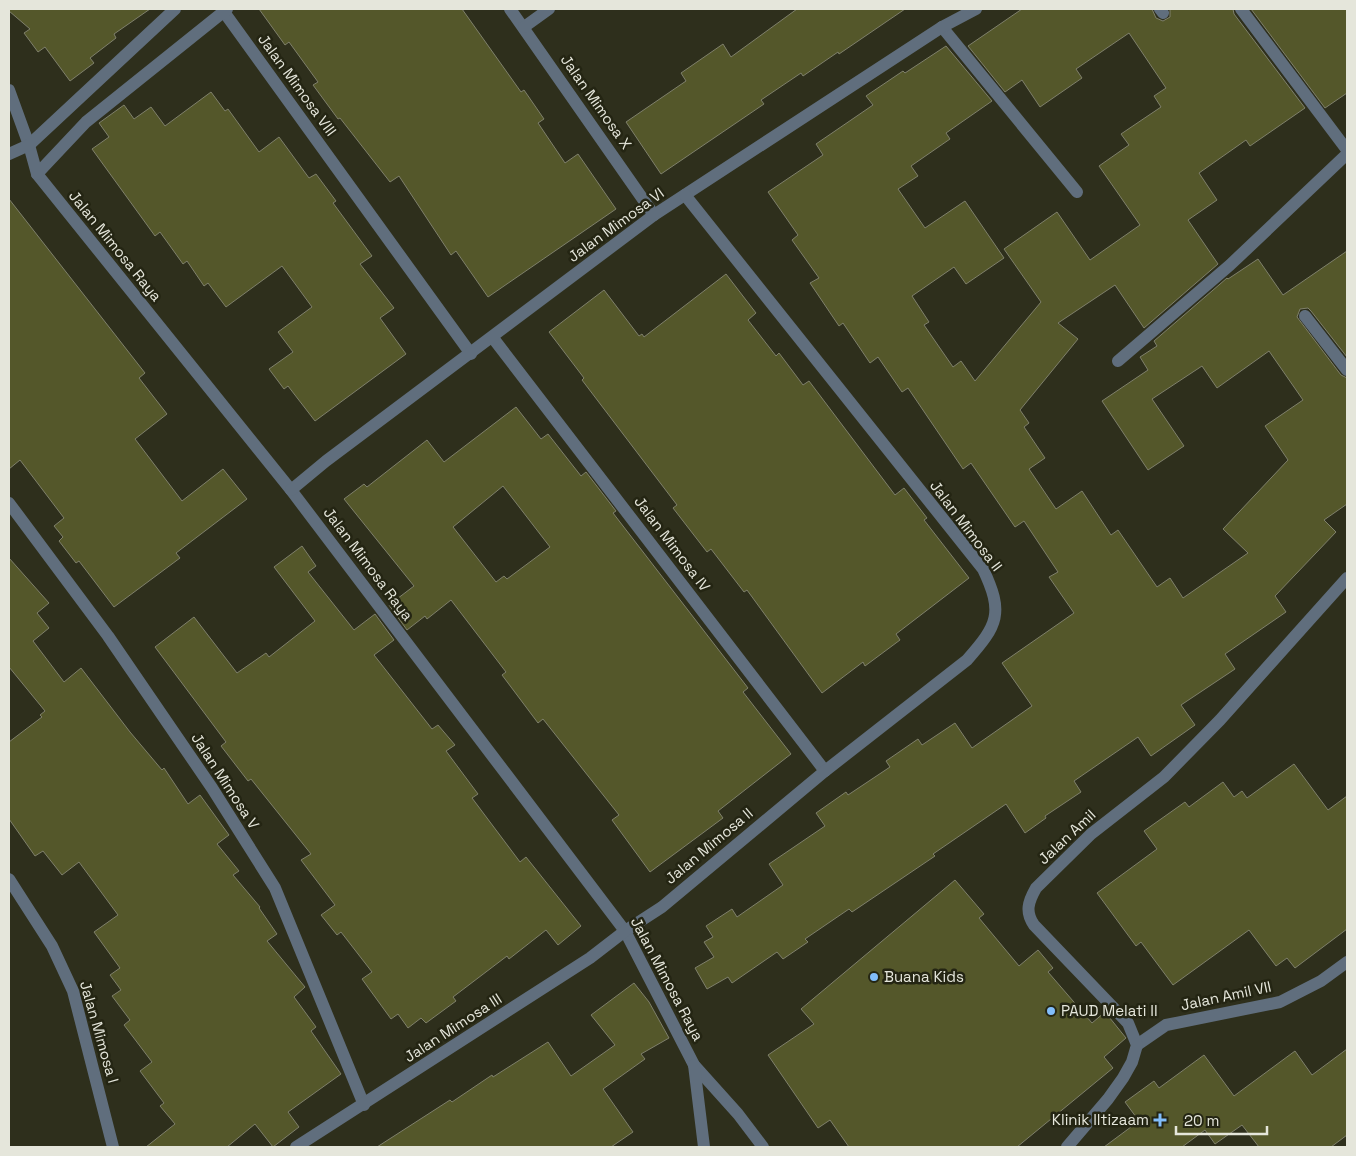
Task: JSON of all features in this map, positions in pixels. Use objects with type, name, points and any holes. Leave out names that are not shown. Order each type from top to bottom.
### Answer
[{"type":"street","points":[[9,154],[29,145],[175,9]]},
{"type":"street","name":"Jalan Mimosa X","points":[[510,9],[654,215]]},
{"type":"street","points":[[524,27],[549,9]]},
{"type":"street","name":"Jalan Mimosa VI","points":[[291,490],[326,461],[493,338],[654,215],[942,27],[976,9]]},
{"type":"street","points":[[1118,361],[1230,265],[1347,152],[1241,9]]},
{"type":"street","name":"Jalan Mimosa VIII","points":[[36,174],[86,122],[226,10],[471,354]]},
{"type":"street","points":[[942,27],[1076,192]]},
{"type":"street","name":"Jalan Mimosa Raya","points":[[9,90],[29,145],[36,174],[291,490],[625,930],[694,1065],[738,1114],[763,1147]]},
{"type":"street","name":"Jalan Mimosa II","points":[[625,930],[662,907],[825,770],[967,660],[986,639],[995,619],[996,602],[983,569],[685,195]]},
{"type":"street","points":[[1305,316],[1347,370]]},
{"type":"street","name":"Jalan Mimosa IV","points":[[493,338],[825,770]]},
{"type":"street","name":"Jalan Mimosa V","points":[[9,503],[119,652],[212,788],[275,888],[364,1105]]},
{"type":"street","name":"Jalan Amil","points":[[1137,1045],[1128,1023],[1034,925],[1029,918],[1028,908],[1031,897],[1036,888],[1091,834],[1172,770],[1220,720],[1347,578]]},
{"type":"street","name":"Jalan Mimosa I","points":[[9,879],[52,946],[73,991],[113,1147]]},
{"type":"street","name":"Jalan Mimosa III","points":[[296,1147],[590,958],[625,930]]},
{"type":"street","name":"Jalan Amil VII","points":[[1137,1045],[1166,1025],[1280,1002],[1321,981],[1347,962]]},
{"type":"street","points":[[1067,1147],[1108,1099],[1123,1078],[1132,1062],[1137,1045]]},
{"type":"street","name":"Jalan Mimosa Raya","points":[[694,1065],[704,1147]]},
{"type":"building","points":[[9,9],[150,9],[114,34],[116,38],[90,58],[94,63],[70,81],[45,47],[38,52],[24,33],[30,29]]},
{"type":"building","points":[[259,9],[462,9],[521,92],[524,90],[544,119],[538,123],[565,163],[578,154],[616,209],[488,297],[456,251],[451,255],[399,176],[390,182],[340,118],[338,119],[313,85],[318,82],[289,42],[285,45]]},
{"type":"building","points":[[797,9],[905,9],[839,54],[838,52],[803,76],[801,73],[761,100],[764,104],[661,174],[626,122],[686,81],[681,73],[723,44],[731,57]]},
{"type":"building","points":[[1022,9],[1152,9],[1156,18],[1163,21],[1170,17],[1170,9],[1233,9],[1234,14],[1305,108],[1250,146],[1246,140],[1199,173],[1217,200],[1188,220],[1218,264],[1144,328],[1115,285],[1058,323],[1078,339],[1020,410],[1029,423],[1024,427],[1045,458],[1029,469],[1056,509],[1082,491],[1111,535],[1118,530],[1157,587],[1170,578],[1183,598],[1248,553],[1223,529],[1288,460],[1265,426],[1303,400],[1269,351],[1217,388],[1202,366],[1152,399],[1184,446],[1148,470],[1102,401],[1148,370],[1140,357],[1157,346],[1154,341],[1227,278],[1258,259],[1283,295],[1347,251],[1347,357],[1308,308],[1300,309],[1297,317],[1341,375],[1347,378],[1347,504],[1324,520],[1336,532],[1275,596],[1286,612],[1225,654],[1235,669],[1181,705],[1195,725],[1151,756],[1138,737],[1074,781],[1081,792],[1045,816],[1046,818],[1025,833],[1006,804],[933,854],[935,856],[852,912],[849,909],[805,939],[808,942],[783,959],[777,952],[732,983],[728,977],[707,989],[695,968],[714,957],[704,942],[713,937],[706,926],[732,909],[737,917],[783,885],[769,864],[825,826],[816,813],[846,792],[848,795],[890,767],[886,761],[918,739],[922,745],[955,723],[972,748],[1032,706],[1002,663],[1074,613],[1049,577],[1058,572],[1024,521],[1015,527],[971,463],[963,469],[908,388],[902,392],[878,357],[870,363],[843,323],[839,326],[810,283],[819,278],[792,240],[798,235],[768,192],[823,155],[816,144],[873,105],[866,96],[903,71],[905,73],[946,46],[992,101],[946,133],[950,139],[911,166],[918,176],[898,189],[925,228],[965,201],[1004,258],[966,284],[954,267],[912,296],[929,322],[924,325],[953,367],[961,361],[975,381],[1041,302],[1004,249],[1057,212],[1090,260],[1140,225],[1099,166],[1129,145],[1121,134],[1161,107],[1154,96],[1166,88],[1129,33],[1076,69],[1082,78],[1040,107],[1022,80],[1005,92],[968,46]]},
{"type":"building","points":[[1251,9],[1347,9],[1347,93],[1325,108]]},
{"type":"building","points":[[211,92],[225,111],[228,109],[259,152],[279,137],[309,178],[316,174],[336,201],[333,203],[372,256],[360,264],[394,308],[380,318],[406,354],[315,421],[288,386],[284,389],[269,369],[293,352],[278,332],[312,307],[282,266],[226,307],[208,283],[204,286],[187,261],[183,264],[160,232],[155,236],[92,149],[109,137],[99,123],[124,105],[134,119],[151,107],[165,126]]},
{"type":"building","points":[[9,199],[145,373],[139,378],[167,414],[135,439],[182,501],[223,469],[247,499],[176,553],[180,558],[114,607],[79,561],[76,563],[59,541],[63,537],[54,526],[64,518],[20,460],[9,469]]},
{"type":"building","points":[[726,274],[756,313],[748,320],[776,356],[779,353],[803,385],[809,381],[895,495],[904,488],[927,518],[924,520],[969,578],[896,634],[900,640],[865,666],[863,662],[822,693],[747,590],[744,592],[711,549],[707,552],[673,508],[677,505],[582,380],[584,378],[549,332],[604,290],[639,336],[642,334],[644,337]]},
{"type":"building","points":[[516,407],[541,439],[548,434],[581,476],[586,472],[616,511],[613,513],[748,688],[743,692],[791,754],[718,811],[723,818],[650,872],[612,820],[619,815],[543,719],[538,723],[502,675],[506,672],[451,600],[427,619],[425,616],[407,630],[389,605],[414,586],[344,499],[364,484],[367,487],[427,440],[444,462]],"holes":[[[503,486],[550,547],[507,579],[504,576],[496,582],[453,527]]]},
{"type":"building","points":[[302,546],[316,566],[308,572],[354,630],[375,614],[394,640],[374,655],[432,729],[438,725],[455,745],[446,751],[478,794],[472,798],[520,862],[526,857],[581,926],[558,945],[546,930],[509,959],[507,956],[453,997],[456,1001],[426,1023],[421,1018],[408,1028],[398,1014],[391,1019],[362,979],[372,972],[341,932],[337,935],[321,915],[335,905],[301,860],[311,854],[251,779],[248,781],[221,746],[226,742],[155,647],[194,617],[237,673],[266,653],[269,657],[315,621],[274,567]]},
{"type":"building","points":[[9,558],[49,603],[37,613],[49,628],[33,641],[64,682],[81,668],[130,732],[162,770],[164,768],[188,804],[200,795],[229,835],[217,844],[239,871],[233,875],[260,907],[277,934],[267,941],[305,987],[294,997],[316,1027],[311,1031],[341,1074],[288,1112],[299,1127],[273,1147],[255,1124],[227,1147],[146,1147],[175,1124],[160,1106],[164,1103],[140,1071],[152,1062],[124,1025],[130,1020],[112,996],[121,990],[110,975],[120,968],[94,932],[118,915],[79,862],[62,875],[43,851],[35,856],[9,819],[9,742],[42,717],[40,715],[45,711],[9,667]]},
{"type":"building","points":[[1294,764],[1328,810],[1347,796],[1347,929],[1295,968],[1287,958],[1276,966],[1249,930],[1173,985],[1141,942],[1136,946],[1097,893],[1157,849],[1144,831],[1185,802],[1189,807],[1223,782],[1234,797],[1242,791],[1247,798]]},
{"type":"building","points":[[955,880],[984,914],[979,918],[1019,966],[1038,950],[1053,968],[1048,972],[1092,1023],[1105,1012],[1126,1038],[1104,1057],[1113,1068],[1017,1147],[849,1147],[830,1120],[818,1128],[768,1055],[814,1024],[801,1009]]},
{"type":"building","points":[[634,983],[649,1002],[669,1038],[641,1054],[645,1059],[603,1089],[633,1132],[611,1147],[377,1147],[450,1100],[452,1102],[492,1075],[493,1077],[548,1042],[571,1076],[615,1045],[591,1015]]},
{"type":"building","points":[[1347,1049],[1347,1135],[1331,1147],[1259,1147],[1242,1125],[1215,1144],[1205,1130],[1182,1147],[1104,1147],[1139,1121],[1125,1102],[1154,1081],[1159,1088],[1204,1055],[1234,1096],[1295,1051],[1312,1075]]},
{"type":"place","name":"Buana Kids","points":[[874,977]]},
{"type":"place","name":"PAUD Melati II","points":[[1051,1011]]},
{"type":"place","name":"Klinik Iltizaam","points":[[1160,1120]]}]
